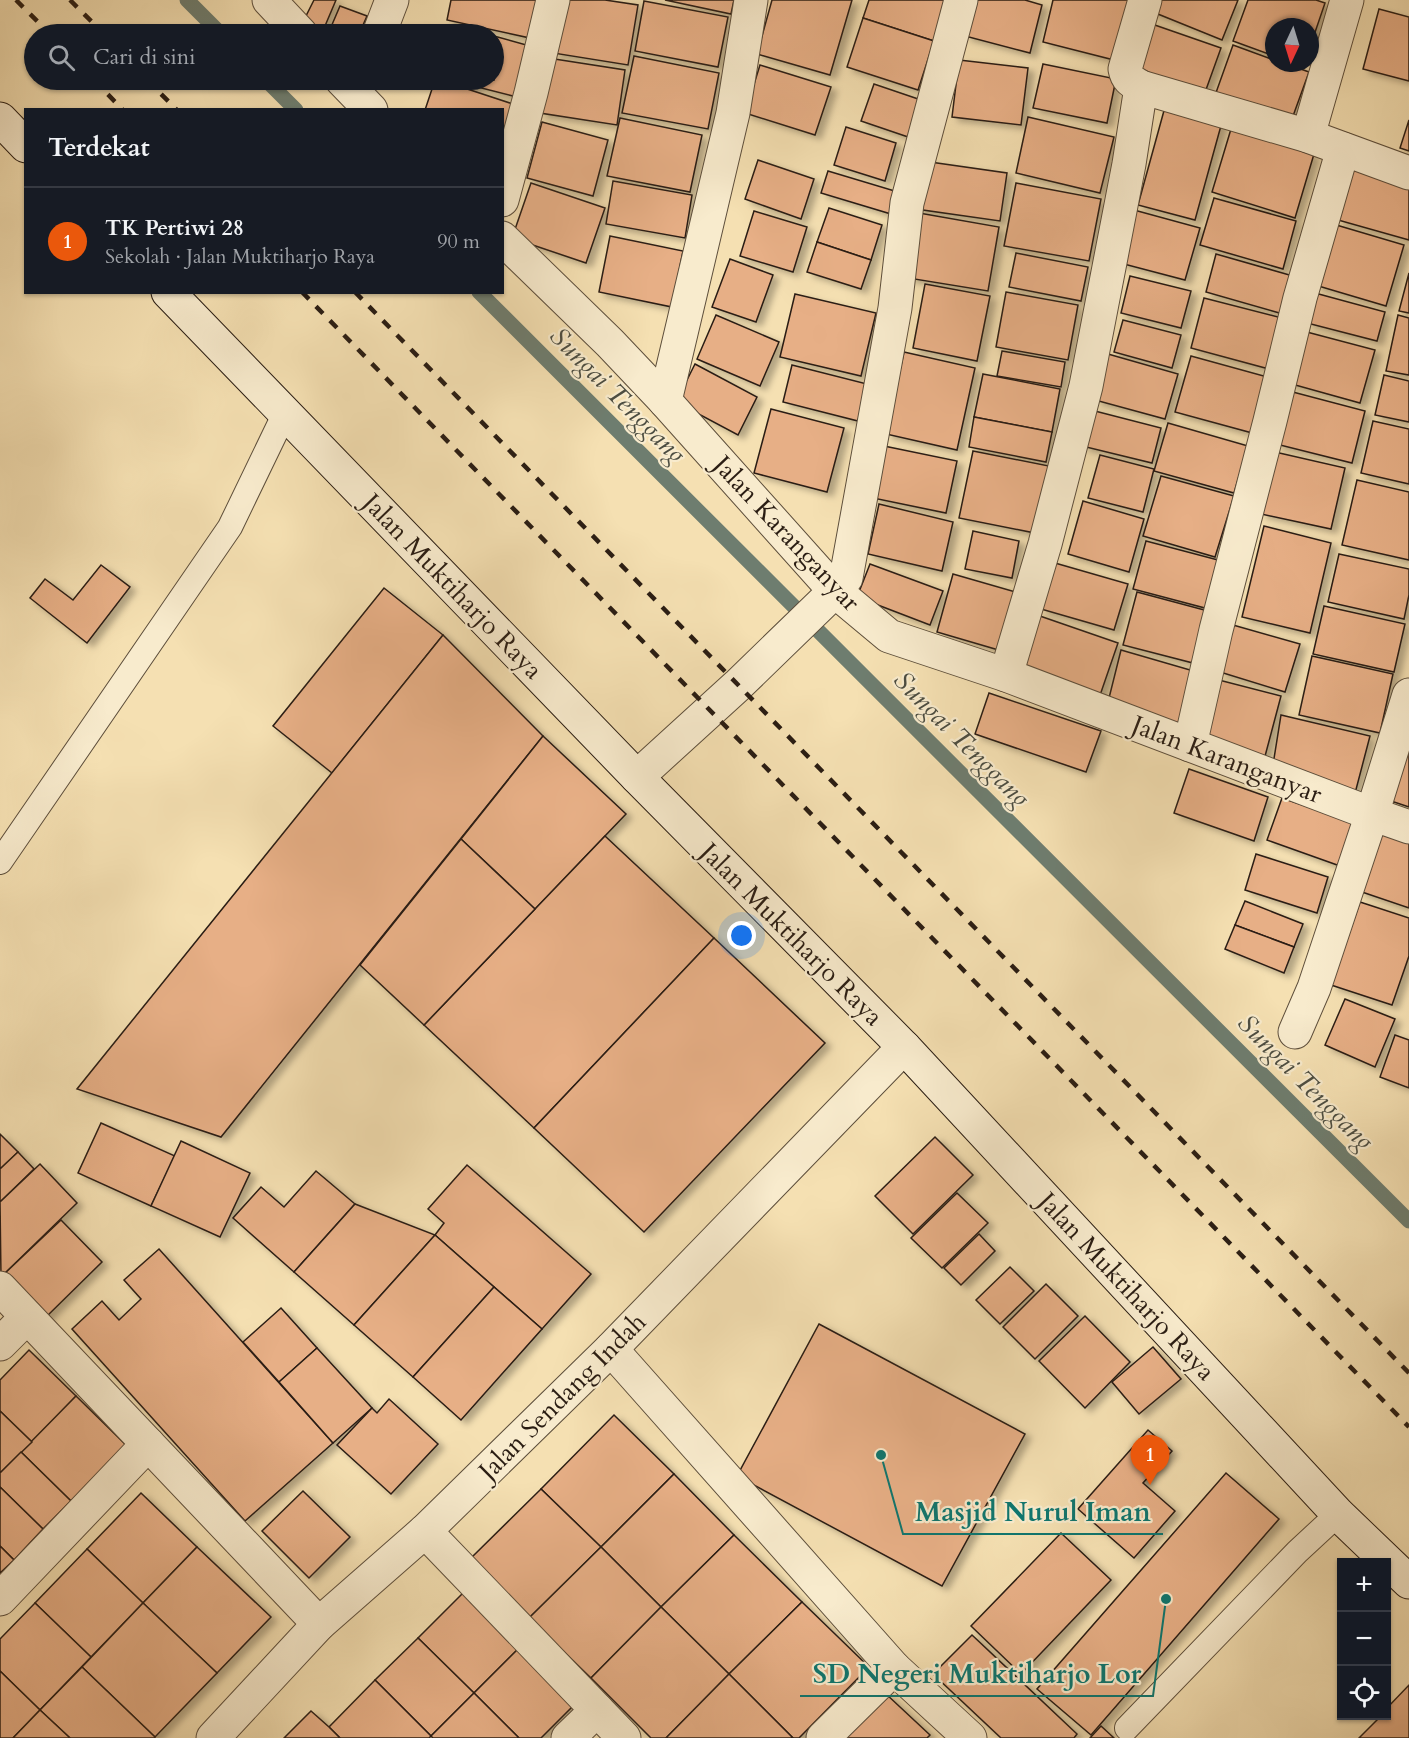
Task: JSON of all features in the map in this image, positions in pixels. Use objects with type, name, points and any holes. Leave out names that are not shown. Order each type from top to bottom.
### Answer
[{"type":"street","points":[[269,0],[292,24]]},
{"type":"street","points":[[383,24],[392,0]]},
{"type":"street","points":[[504,193],[553,0]]},
{"type":"street","points":[[664,401],[733,113],[751,0]]},
{"type":"street","points":[[638,777],[738,685],[833,593],[847,576],[894,308],[907,203],[961,0]]},
{"type":"street","points":[[1145,0],[1125,69],[1126,76],[1130,80],[1142,87],[1308,136],[1409,173]]},
{"type":"street","points":[[1308,136],[1347,0]]},
{"type":"street","points":[[1006,675],[1045,544],[1086,386],[1142,87]]},
{"type":"street","points":[[0,119],[24,144]]},
{"type":"street","points":[[1190,745],[1216,630],[1300,298],[1343,149]]},
{"type":"street","name":"Jalan Karanganyar","points":[[504,240],[609,343],[664,401],[833,593],[889,636],[1006,675],[1409,826]]},
{"type":"street","name":"Jalan Muktiharjo Raya","points":[[170,294],[638,777],[904,1047],[1338,1514],[1409,1582]]},
{"type":"street","points":[[1295,1032],[1314,988],[1409,694]]},
{"type":"street","name":"Jalan Sendang Indah","points":[[213,1738],[319,1624],[425,1531],[611,1348],[904,1047]]},
{"type":"street","points":[[0,1288],[319,1624]]},
{"type":"street","points":[[0,1344],[27,1317]]},
{"type":"street","points":[[611,1348],[894,1668],[970,1738]]},
{"type":"street","points":[[0,1599],[148,1444]]},
{"type":"street","points":[[425,1531],[624,1738]]},
{"type":"street","points":[[823,1738],[894,1668]]},
{"type":"street","points":[[568,1738],[597,1710]]},
{"type":"lane","points":[[0,862],[230,527],[285,413]]},
{"type":"lane","points":[[1127,1728],[1297,1552],[1338,1514]]},
{"type":"building","points":[[314,0],[336,0],[326,24],[302,24]]},
{"type":"building","points":[[451,0],[539,0],[530,38],[504,32],[504,24],[465,24],[447,20]]},
{"type":"building","points":[[562,0],[605,0],[638,5],[628,65],[553,53]]},
{"type":"building","points":[[665,0],[734,0],[731,14]]},
{"type":"building","points":[[772,0],[852,0],[830,75],[757,54]]},
{"type":"building","points":[[869,0],[948,0],[934,41],[863,18]]},
{"type":"building","points":[[975,0],[1025,0],[1042,5],[1030,53],[965,36]]},
{"type":"building","points":[[1053,0],[1134,0],[1118,61],[1043,42]]},
{"type":"building","points":[[1152,0],[1238,0],[1222,40],[1148,10]]},
{"type":"building","points":[[1248,0],[1316,0],[1325,3],[1319,21],[1319,18],[1265,18],[1265,53],[1233,41]]},
{"type":"building","points":[[644,1],[728,17],[718,67],[635,51]]},
{"type":"building","points":[[340,6],[367,16],[363,24],[332,24]]},
{"type":"building","points":[[1379,9],[1409,17],[1409,81],[1363,69]]},
{"type":"building","points":[[863,18],[934,41],[918,90],[847,67]]},
{"type":"building","points":[[1149,23],[1221,48],[1203,98],[1131,73]]},
{"type":"building","points":[[504,39],[530,46],[517,97],[489,90],[504,90]]},
{"type":"building","points":[[1233,45],[1265,57],[1265,72],[1309,72],[1289,127],[1213,101]]},
{"type":"building","points":[[634,56],[719,73],[708,129],[622,113]]},
{"type":"building","points":[[548,58],[625,70],[617,125],[540,113]]},
{"type":"building","points":[[959,60],[1028,68],[1021,125],[952,117]]},
{"type":"building","points":[[1043,64],[1116,79],[1107,123],[1033,108]]},
{"type":"building","points":[[760,65],[831,87],[815,135],[745,113]]},
{"type":"building","points":[[874,84],[927,102],[914,139],[861,121]]},
{"type":"building","points":[[432,90],[470,90],[516,105],[504,140],[504,108],[426,108]]},
{"type":"building","points":[[1165,107],[1222,122],[1195,220],[1138,205]]},
{"type":"building","points":[[1028,117],[1114,137],[1100,193],[1016,173]]},
{"type":"building","points":[[620,118],[702,135],[690,192],[607,176]]},
{"type":"building","points":[[1409,120],[1409,151],[1400,148]]},
{"type":"building","points":[[542,122],[608,140],[593,196],[527,178]]},
{"type":"building","points":[[846,127],[896,143],[885,181],[834,165]]},
{"type":"building","points":[[1231,129],[1314,154],[1295,218],[1212,192]]},
{"type":"building","points":[[758,160],[814,179],[801,219],[745,199]]},
{"type":"building","points":[[923,161],[1007,173],[1000,221],[916,209]]},
{"type":"building","points":[[1353,166],[1409,183],[1409,240],[1338,220]]},
{"type":"building","points":[[828,171],[898,192],[891,214],[821,193]]},
{"type":"building","points":[[613,181],[692,195],[685,238],[606,224]]},
{"type":"building","points":[[531,183],[605,208],[586,263],[512,238]]},
{"type":"building","points":[[1016,183],[1101,199],[1089,261],[1004,246]]},
{"type":"building","points":[[1214,198],[1296,221],[1283,269],[1200,245]]},
{"type":"building","points":[[829,208],[882,225],[871,260],[817,242]]},
{"type":"building","points":[[1134,210],[1200,228],[1185,280],[1120,263]]},
{"type":"building","points":[[754,211],[807,227],[793,272],[740,256]]},
{"type":"building","points":[[919,213],[999,227],[988,291],[908,278]]},
{"type":"building","points":[[1333,224],[1404,245],[1386,306],[1315,285]]},
{"type":"building","points":[[610,236],[683,251],[672,307],[599,292]]},
{"type":"building","points":[[817,242],[871,260],[861,289],[807,272]]},
{"type":"building","points":[[1016,253],[1088,267],[1081,301],[1009,287]]},
{"type":"building","points":[[1216,254],[1293,276],[1283,314],[1206,292]]},
{"type":"building","points":[[730,259],[773,275],[756,322],[712,307]]},
{"type":"building","points":[[1409,273],[1409,313],[1399,311]]},
{"type":"building","points":[[1130,276],[1191,291],[1181,328],[1121,313]]},
{"type":"building","points":[[925,284],[990,296],[977,361],[913,348]]},
{"type":"building","points":[[1006,292],[1078,305],[1068,360],[996,347]]},
{"type":"building","points":[[1315,293],[1385,312],[1377,341],[1307,323]]},
{"type":"building","points":[[795,294],[876,313],[861,376],[780,357]]},
{"type":"building","points":[[1204,298],[1282,318],[1269,369],[1191,348]]},
{"type":"building","points":[[716,315],[779,342],[760,386],[697,359]]},
{"type":"building","points":[[1398,315],[1409,318],[1409,375],[1386,371]]},
{"type":"building","points":[[1123,320],[1181,335],[1172,368],[1114,352]]},
{"type":"building","points":[[1303,331],[1375,350],[1360,403],[1288,383]]},
{"type":"building","points":[[1002,351],[1065,362],[1061,387],[997,376]]},
{"type":"building","points":[[904,352],[975,368],[957,450],[886,434]]},
{"type":"building","points":[[1108,354],[1178,374],[1165,419],[1095,400]]},
{"type":"building","points":[[1191,356],[1271,378],[1256,434],[1175,412]]},
{"type":"building","points":[[695,364],[757,397],[738,435],[676,402]]},
{"type":"building","points":[[792,365],[867,384],[858,421],[783,402]]},
{"type":"building","points":[[983,374],[1060,389],[1052,432],[974,417]]},
{"type":"building","points":[[1384,375],[1409,381],[1409,422],[1375,415]]},
{"type":"building","points":[[1289,391],[1365,411],[1352,463],[1276,444]]},
{"type":"building","points":[[771,409],[844,428],[827,492],[754,473]]},
{"type":"building","points":[[1091,410],[1161,428],[1152,463],[1082,446]]},
{"type":"building","points":[[974,417],[1052,432],[1046,462],[969,447]]},
{"type":"building","points":[[1373,421],[1409,429],[1409,484],[1361,473]]},
{"type":"building","points":[[1168,423],[1248,446],[1234,493],[1154,471]]},
{"type":"building","points":[[884,446],[957,461],[946,513],[873,498]]},
{"type":"building","points":[[973,451],[1049,466],[1035,533],[959,518]]},
{"type":"building","points":[[1275,452],[1345,468],[1331,529],[1261,514]]},
{"type":"building","points":[[1100,455],[1154,469],[1143,512],[1088,498]]},
{"type":"building","points":[[1161,476],[1234,496],[1215,557],[1143,536]]},
{"type":"building","points":[[1357,480],[1409,492],[1409,560],[1342,545]]},
{"type":"building","points":[[1083,501],[1144,519],[1129,572],[1068,554]]},
{"type":"building","points":[[879,504],[953,522],[942,571],[868,554]]},
{"type":"building","points":[[1264,526],[1331,543],[1310,633],[1242,617]]},
{"type":"building","points":[[973,531],[1019,541],[1012,578],[965,569]]},
{"type":"building","points":[[1146,541],[1218,560],[1205,608],[1133,589]]},
{"type":"building","points":[[1339,554],[1409,569],[1409,595],[1404,619],[1328,602]]},
{"type":"building","points":[[1055,563],[1128,584],[1114,630],[1041,609]]},
{"type":"building","points":[[870,564],[943,591],[930,625],[857,597]]},
{"type":"building","points":[[101,565],[130,587],[87,643],[30,598],[45,579],[73,600]]},
{"type":"building","points":[[953,574],[1019,593],[1002,651],[937,632]]},
{"type":"building","points":[[384,588],[443,635],[332,773],[273,726]]},
{"type":"building","points":[[1137,592],[1208,611],[1193,663],[1123,645]]},
{"type":"building","points":[[1324,606],[1405,624],[1394,672],[1313,654]]},
{"type":"building","points":[[1037,615],[1118,643],[1097,704],[1015,676]]},
{"type":"building","points":[[1233,625],[1300,644],[1285,692],[1220,672]]},
{"type":"building","points":[[443,635],[543,736],[221,1137],[77,1089]]},
{"type":"building","points":[[1121,650],[1197,672],[1178,738],[1106,710]]},
{"type":"building","points":[[1312,656],[1393,674],[1380,733],[1299,715]]},
{"type":"building","points":[[1215,679],[1281,696],[1264,760],[1198,743]]},
{"type":"building","points":[[989,693],[1101,731],[1086,772],[975,734]]},
{"type":"building","points":[[1281,715],[1370,736],[1353,801],[1272,771]]},
{"type":"building","points":[[543,736],[626,814],[535,909],[461,839]]},
{"type":"building","points":[[1409,744],[1409,807],[1391,801]]},
{"type":"building","points":[[1189,769],[1268,797],[1254,841],[1174,813]]},
{"type":"building","points":[[1282,798],[1356,823],[1340,866],[1267,840]]},
{"type":"building","points":[[1380,825],[1409,835],[1409,908],[1359,891]]},
{"type":"building","points":[[605,836],[714,938],[534,1128],[424,1025]]},
{"type":"building","points":[[461,839],[535,909],[424,1025],[360,965]]},
{"type":"building","points":[[1256,854],[1328,877],[1317,913],[1245,890]]},
{"type":"building","points":[[1245,901],[1303,924],[1294,947],[1235,925]]},
{"type":"building","points":[[1360,902],[1409,918],[1409,956],[1392,1005],[1331,985]]},
{"type":"building","points":[[1235,925],[1294,947],[1284,973],[1225,949]]},
{"type":"building","points":[[714,938],[825,1043],[644,1232],[534,1128]]},
{"type":"building","points":[[1345,999],[1395,1019],[1375,1067],[1325,1045]]},
{"type":"building","points":[[1395,1035],[1409,1040],[1409,1088],[1380,1077]]},
{"type":"building","points":[[101,1123],[175,1156],[151,1206],[78,1173]]},
{"type":"building","points":[[0,1134],[18,1152],[0,1169]]},
{"type":"building","points":[[935,1137],[973,1175],[913,1234],[875,1196]]},
{"type":"building","points":[[181,1141],[250,1173],[220,1237],[151,1206]]},
{"type":"building","points":[[18,1152],[34,1169],[0,1202],[0,1169]]},
{"type":"building","points":[[40,1164],[77,1203],[1,1277],[0,1202]]},
{"type":"building","points":[[467,1165],[591,1274],[542,1329],[435,1235],[444,1223],[428,1209]]},
{"type":"building","points":[[316,1171],[355,1204],[294,1272],[233,1218],[261,1187],[284,1207]]},
{"type":"building","points":[[957,1193],[988,1223],[942,1268],[911,1238]]},
{"type":"building","points":[[355,1204],[435,1235],[354,1325],[294,1272]]},
{"type":"building","points":[[61,1220],[102,1262],[43,1320],[1,1277]]},
{"type":"building","points":[[979,1234],[995,1251],[961,1285],[944,1268]]},
{"type":"building","points":[[435,1235],[494,1287],[413,1377],[354,1325]]},
{"type":"building","points":[[159,1249],[333,1443],[245,1521],[72,1329],[102,1301],[119,1320],[141,1299],[124,1280]]},
{"type":"building","points":[[1010,1267],[1034,1291],[1000,1324],[976,1300]]},
{"type":"building","points":[[1046,1284],[1078,1316],[1035,1359],[1003,1327]]},
{"type":"building","points":[[494,1287],[542,1329],[461,1420],[413,1377]]},
{"type":"building","points":[[281,1308],[317,1348],[279,1382],[243,1342]]},
{"type":"building","points":[[1085,1316],[1130,1362],[1085,1408],[1039,1361]]},
{"type":"building","points":[[819,1324],[1025,1434],[942,1586],[737,1476]]},
{"type":"building","points":[[1153,1347],[1181,1379],[1139,1414],[1112,1382]]},
{"type":"building","points":[[317,1348],[372,1408],[333,1443],[279,1382]]},
{"type":"building","points":[[29,1350],[76,1396],[32,1442],[0,1411],[0,1380]]},
{"type":"building","points":[[76,1396],[126,1445],[71,1501],[21,1452]]},
{"type":"building","points":[[389,1399],[438,1444],[391,1494],[337,1445],[372,1408],[377,1413]]},
{"type":"building","points":[[0,1411],[32,1442],[0,1473]]},
{"type":"building","points":[[614,1415],[674,1474],[601,1547],[541,1489]]},
{"type":"building","points":[[1148,1430],[1172,1451],[1143,1483],[1175,1511],[1134,1558],[1078,1509]]},
{"type":"building","points":[[21,1452],[71,1501],[43,1529],[0,1487],[0,1473]]},
{"type":"building","points":[[1226,1473],[1279,1519],[1091,1735],[1037,1689]]},
{"type":"building","points":[[674,1474],[734,1535],[661,1607],[601,1547]]},
{"type":"building","points":[[0,1487],[43,1529],[14,1560],[0,1546]]},
{"type":"building","points":[[541,1489],[601,1547],[529,1618],[470,1559]]},
{"type":"building","points":[[303,1491],[350,1537],[309,1578],[262,1531]]},
{"type":"building","points":[[141,1493],[197,1547],[143,1603],[87,1549]]},
{"type":"building","points":[[1061,1533],[1111,1580],[1021,1674],[971,1626]]},
{"type":"building","points":[[734,1535],[802,1602],[729,1674],[661,1607]]},
{"type":"building","points":[[0,1546],[14,1560],[0,1573]]},
{"type":"building","points":[[197,1547],[271,1617],[217,1673],[143,1603]]},
{"type":"building","points":[[601,1547],[661,1607],[591,1678],[529,1618]]},
{"type":"building","points":[[87,1549],[143,1603],[91,1657],[35,1603]]},
{"type":"building","points":[[464,1592],[520,1647],[474,1693],[418,1638]]},
{"type":"building","points":[[802,1602],[869,1667],[799,1738],[793,1738],[729,1674]]},
{"type":"building","points":[[35,1603],[91,1657],[40,1710],[0,1671],[0,1639]]},
{"type":"building","points":[[143,1603],[217,1673],[155,1737],[82,1667]]},
{"type":"building","points":[[661,1607],[729,1674],[666,1738],[651,1738],[591,1678]]},
{"type":"building","points":[[972,1635],[1077,1734],[1074,1738],[1001,1738],[933,1674]]},
{"type":"building","points":[[418,1638],[474,1693],[431,1736],[375,1680]]},
{"type":"building","points":[[520,1647],[577,1702],[541,1738],[519,1738],[474,1693]]},
{"type":"building","points":[[82,1667],[155,1737],[70,1738],[40,1710]]},
{"type":"building","points":[[0,1671],[40,1710],[13,1738],[0,1738]]},
{"type":"building","points":[[729,1674],[793,1738],[666,1738]]},
{"type":"building","points":[[375,1680],[431,1736],[429,1738],[340,1738],[329,1727]]},
{"type":"building","points":[[1409,1685],[1409,1738],[1359,1738],[1377,1720],[1391,1720],[1391,1704]]},
{"type":"building","points":[[474,1693],[519,1738],[433,1738],[431,1736]]},
{"type":"building","points":[[885,1693],[930,1735],[927,1738],[843,1738]]},
{"type":"building","points":[[40,1710],[70,1738],[13,1738]]},
{"type":"building","points":[[311,1711],[329,1727],[340,1738],[284,1738]]},
{"type":"building","points":[[1101,1726],[1114,1738],[1090,1738]]},
{"type":"waterway","name":"Sungai Tenggang","points":[[187,0],[211,24]]},
{"type":"waterway","name":"Sungai Tenggang","points":[[276,90],[294,108]]},
{"type":"waterway","name":"Sungai Tenggang","points":[[481,294],[1409,1221]]},
{"type":"railway","points":[[16,0],[40,24]]},
{"type":"railway","points":[[70,0],[94,24]]},
{"type":"railway","points":[[104,90],[121,108]]},
{"type":"railway","points":[[157,90],[175,108]]},
{"type":"railway","points":[[304,294],[1409,1427]]},
{"type":"railway","points":[[357,294],[1409,1373]]},
{"type":"place","name":"Masjid Nurul Iman","points":[[881,1455]]},
{"type":"place","name":"TK Pertiwi 28","points":[[1150,1485]]},
{"type":"place","name":"SD Negeri Muktiharjo Lor","points":[[1166,1599]]}]
